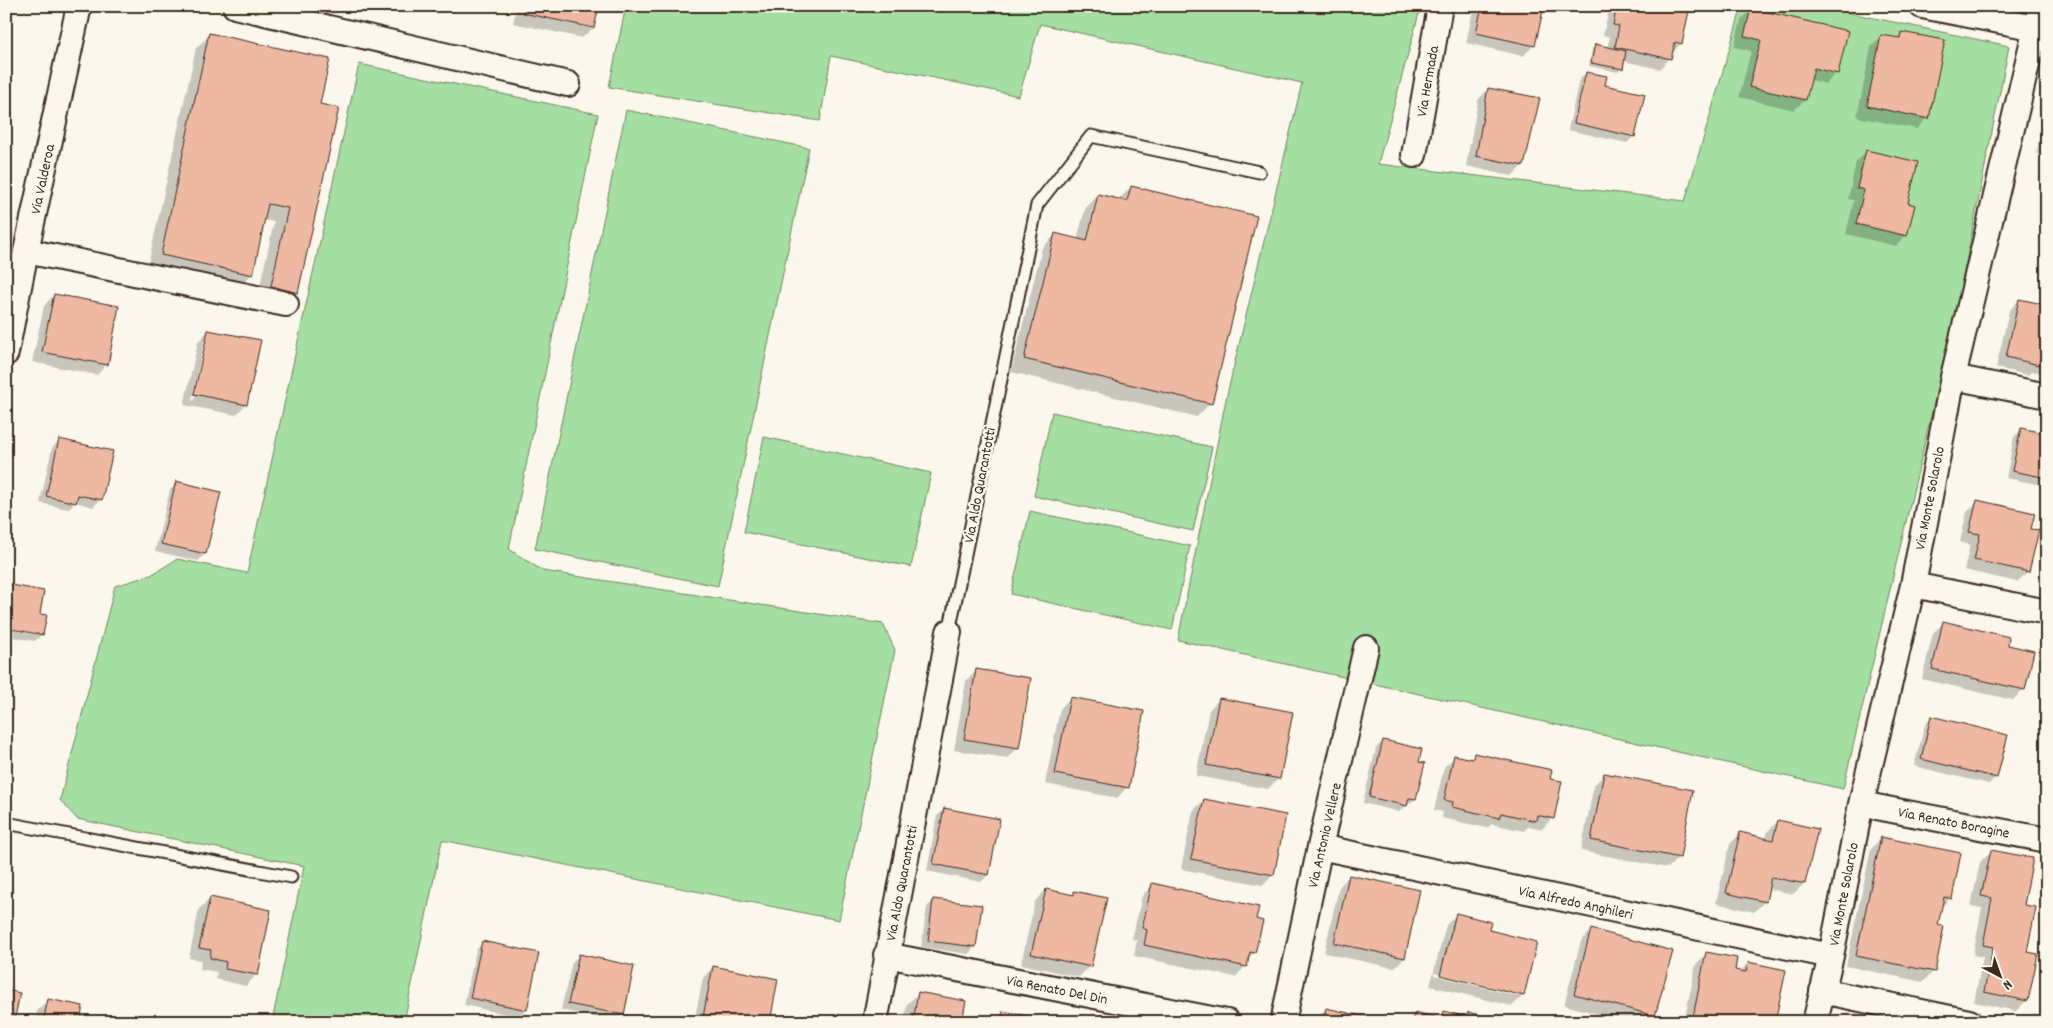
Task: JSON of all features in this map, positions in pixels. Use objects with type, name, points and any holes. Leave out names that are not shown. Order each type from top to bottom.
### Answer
[{"type":"street","name":"Via Valderoa","points":[[6,353],[79,6]]},
{"type":"street","points":[[235,6],[568,84]]},
{"type":"street","name":"Via Hermada","points":[[1414,156],[1440,6]]},
{"type":"street","points":[[1922,6],[2041,21]]},
{"type":"street","name":"Via Monte Solarolo","points":[[1816,1022],[1861,804],[1913,585],[1953,377],[2041,21]]},
{"type":"street","points":[[26,251],[286,304]]},
{"type":"street","points":[[1953,377],[2047,396]]},
{"type":"street","points":[[1913,585],[2047,612]]},
{"type":"street","name":"Via Aldo Quarantotti","points":[[875,1022],[886,955],[950,632]]},
{"type":"street","name":"Via Antonio Vellere","points":[[1283,1022],[1320,847],[1366,648]]},
{"type":"street","name":"Via Renato Boragine","points":[[1861,804],[2047,840]]},
{"type":"street","name":"Via Alfredo Anghileri","points":[[1320,847],[1831,956]]},
{"type":"street","name":"Via Renato Del Din","points":[[886,955],[1227,1022]]},
{"type":"street","points":[[1822,991],[1969,1022]]},
{"type":"lane","name":"Via Aldo Quarantotti","points":[[950,632],[1037,205],[1091,136],[1259,172]]},
{"type":"lane","points":[[6,823],[291,877]]},
{"type":"green space","points":[[626,6],[1421,6],[1378,164],[1685,201],[1742,6],[1816,6],[2009,46],[1959,297],[1843,789],[1178,640],[1226,399],[1302,83],[1040,24],[1019,96],[831,56],[820,121],[609,87]]},
{"type":"green space","points":[[359,64],[598,114],[509,549],[543,571],[883,624],[895,650],[839,920],[442,840],[404,1022],[272,1022],[304,866],[77,819],[60,800],[115,586],[151,575],[177,559],[247,573]]},
{"type":"green space","points":[[626,110],[809,148],[718,586],[535,549]]},
{"type":"green space","points":[[1052,412],[1212,447],[1193,531],[1034,496]]},
{"type":"green space","points":[[764,437],[931,473],[911,567],[744,532]]},
{"type":"green space","points":[[1030,511],[1190,546],[1172,630],[1011,594]]},
{"type":"building","points":[[525,6],[599,6],[594,28],[523,13]]},
{"type":"building","points":[[1482,6],[1544,6],[1535,46],[1476,33]]},
{"type":"building","points":[[1617,6],[1690,6],[1682,44],[1675,42],[1671,59],[1615,47],[1619,26],[1613,25]]},
{"type":"building","points":[[1751,8],[1848,31],[1838,74],[1814,68],[1806,100],[1749,87],[1761,40],[1744,36]]},
{"type":"building","points":[[1901,32],[1945,40],[1929,119],[1867,106],[1881,35],[1900,38]]},
{"type":"building","points":[[209,33],[330,59],[320,104],[339,108],[298,293],[271,286],[288,208],[268,204],[253,275],[161,255]]},
{"type":"building","points":[[1595,44],[1626,51],[1623,69],[1591,63]]},
{"type":"building","points":[[1586,72],[1607,76],[1605,85],[1645,94],[1635,137],[1574,123]]},
{"type":"building","points":[[1488,88],[1540,98],[1524,166],[1476,156]]},
{"type":"building","points":[[1866,150],[1918,162],[1908,203],[1915,205],[1907,236],[1856,224],[1864,190],[1857,188]]},
{"type":"building","points":[[1131,186],[1257,216],[1212,404],[1024,359],[1055,233],[1087,241],[1098,194],[1127,201]]},
{"type":"building","points":[[54,294],[119,306],[108,365],[42,352]]},
{"type":"building","points":[[2019,299],[2047,305],[2047,361],[2040,360],[2039,365],[2006,357]]},
{"type":"building","points":[[208,330],[261,340],[247,405],[194,394]]},
{"type":"building","points":[[2021,428],[2047,434],[2047,478],[2012,471]]},
{"type":"building","points":[[59,439],[113,451],[102,500],[78,495],[76,503],[46,496]]},
{"type":"building","points":[[176,481],[221,492],[206,554],[161,544]]},
{"type":"building","points":[[1977,500],[2035,513],[2031,529],[2039,530],[2029,572],[1974,560],[1980,534],[1969,532]]},
{"type":"building","points":[[6,584],[44,591],[40,614],[47,615],[43,635],[6,628]]},
{"type":"building","points":[[1943,621],[2009,637],[2008,645],[2034,651],[2025,690],[1932,669]]},
{"type":"building","points":[[976,669],[1031,678],[1019,748],[964,739]]},
{"type":"building","points":[[1070,697],[1144,711],[1129,788],[1055,774]]},
{"type":"building","points":[[1219,698],[1293,712],[1280,779],[1206,765]]},
{"type":"building","points":[[1931,716],[2008,735],[1997,778],[1921,759]]},
{"type":"building","points":[[1383,740],[1422,749],[1419,762],[1425,763],[1416,799],[1409,798],[1407,806],[1369,797]]},
{"type":"building","points":[[1474,753],[1552,770],[1550,779],[1562,781],[1554,819],[1537,815],[1536,821],[1501,813],[1499,818],[1452,807],[1453,802],[1444,800],[1454,755],[1473,759]]},
{"type":"building","points":[[1604,773],[1693,790],[1680,858],[1591,840]]},
{"type":"building","points":[[1204,799],[1286,815],[1274,875],[1191,859]]},
{"type":"building","points":[[944,808],[1000,819],[989,875],[933,864]]},
{"type":"building","points":[[1778,820],[1818,829],[1805,884],[1771,877],[1766,902],[1726,893],[1740,832],[1773,840]]},
{"type":"building","points":[[1881,837],[1961,853],[1952,899],[1944,897],[1938,925],[1944,926],[1935,972],[1856,956]]},
{"type":"building","points":[[1991,850],[2033,858],[2024,905],[2036,907],[2027,952],[2038,954],[2028,1001],[1984,992],[1993,947],[1983,945],[1992,898],[1981,896]]},
{"type":"building","points":[[1349,875],[1420,890],[1405,958],[1334,943]]},
{"type":"building","points":[[1152,883],[1259,907],[1256,919],[1263,921],[1255,953],[1250,952],[1247,967],[1144,945],[1147,930],[1142,928]]},
{"type":"building","points":[[1046,889],[1074,895],[1074,891],[1107,898],[1091,967],[1031,954]]},
{"type":"building","points":[[210,897],[271,910],[258,975],[225,969],[226,962],[210,958],[211,950],[199,948]]},
{"type":"building","points":[[933,899],[982,905],[976,947],[928,941]]},
{"type":"building","points":[[1456,913],[1491,922],[1489,930],[1537,942],[1524,996],[1440,975]]},
{"type":"building","points":[[1591,929],[1673,951],[1655,1016],[1574,994]]},
{"type":"building","points":[[482,941],[539,953],[527,1010],[470,998]]},
{"type":"building","points":[[1706,952],[1737,958],[1735,970],[1746,972],[1748,962],[1786,970],[1775,1022],[1692,1022]]},
{"type":"building","points":[[579,954],[634,966],[624,1015],[568,1004]]},
{"type":"building","points":[[713,966],[778,979],[770,1022],[702,1022]]},
{"type":"building","points":[[6,990],[20,993],[14,1022],[6,1022]]},
{"type":"building","points":[[918,992],[966,1001],[962,1022],[913,1022]]},
{"type":"building","points":[[48,999],[83,1006],[81,1016],[108,1022],[43,1022]]},
{"type":"building","points":[[1326,1008],[1376,1019],[1375,1022],[1323,1022]]},
{"type":"building","points":[[1003,1011],[1046,1020],[1046,1022],[1001,1022]]},
{"type":"building","points":[[1444,1011],[1466,1017],[1468,1012],[1503,1021],[1412,1022],[1415,1012],[1442,1019]]}]
